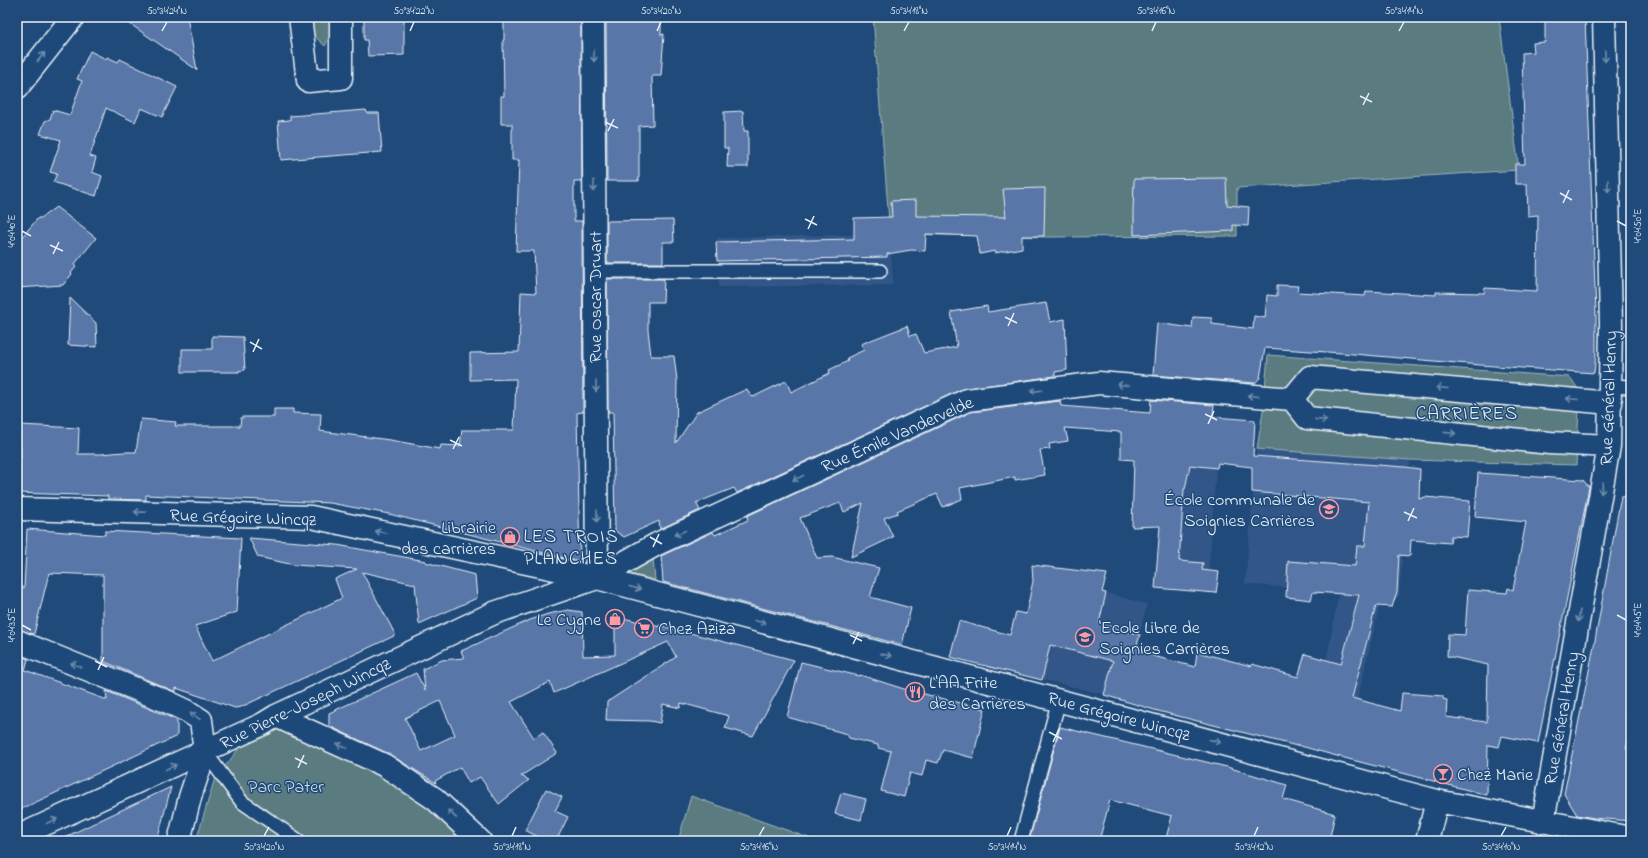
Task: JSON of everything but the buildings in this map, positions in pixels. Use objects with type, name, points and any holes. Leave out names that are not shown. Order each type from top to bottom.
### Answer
[{"type":"street","points":[[17,88],[73,17]]},
{"type":"street","points":[[300,17],[308,81],[341,78],[341,17]]},
{"type":"street","name":"Rue Oscar Druart","points":[[593,17],[597,578]]},
{"type":"street","name":"Rue Général Henry","points":[[1543,822],[1618,392],[1604,17]]},
{"type":"street","points":[[1609,446],[1550,443],[1307,418],[1292,399],[1310,377],[1618,392]]},
{"type":"street","name":"Rue Émile Vandervelde","points":[[597,578],[656,544],[967,400],[1099,383],[1292,399]]},
{"type":"street","name":"Rue Grégoire Wincqz","points":[[17,509],[311,517],[597,578],[1437,801],[1631,838]]},
{"type":"street","name":"Rue Pierre-Joseph Wincqz","points":[[17,837],[264,724],[276,716],[494,613],[597,578]]},
{"type":"street","points":[[17,641],[187,711],[201,720],[204,752],[179,841]]},
{"type":"street","points":[[276,716],[384,765],[435,799],[480,841]]},
{"type":"street","points":[[1427,841],[1437,801]]},
{"type":"lane","points":[[595,271],[880,271]]},
{"type":"lane","points":[[1022,841],[1059,700]]},
{"type":"lane","points":[[204,752],[242,802],[299,841]]},
{"type":"shaded area","points":[[890,234],[893,285],[719,287],[717,238]]},
{"type":"shaded area","name":"École communale de Soignies Carrières","points":[[1257,449],[1410,460],[1399,597],[1382,596],[1357,701],[1301,744],[1327,657],[1339,592],[1245,584]]},
{"type":"shaded area","points":[[1171,450],[1217,454],[1208,581],[1163,577]]},
{"type":"shaded area","name":"'Ecole Libre de Soignies Carrières","points":[[1050,567],[1107,574],[1102,592],[1147,604],[1123,699],[1024,675]]},
{"type":"green space","points":[[309,17],[332,17],[332,31],[325,46],[311,33]]},
{"type":"green space","points":[[873,17],[1499,17],[1519,170],[1237,188],[1237,236],[1049,237],[890,234]]},
{"type":"green space","points":[[1268,355],[1570,377],[1580,392],[1576,465],[1410,460],[1257,449],[1263,411]]},
{"type":"green space","points":[[653,558],[655,580],[631,574],[631,566]]},
{"type":"green space","name":"Parc Pater","points":[[288,725],[399,777],[469,841],[196,841],[214,781],[243,743]]},
{"type":"green space","points":[[691,796],[817,841],[678,841]]},
{"type":"place","name":"École communale de Soignies Carrières","points":[[1329,509]]},
{"type":"place","name":"Librairie des carrières","points":[[510,537]]},
{"type":"place","name":"Le Cygne","points":[[615,619]]},
{"type":"place","name":"Chez Aziza","points":[[644,628]]},
{"type":"place","name":"'Ecole Libre de Soignies Carrières","points":[[1085,637]]},
{"type":"place","name":"L'AA Frite des Carrières","points":[[915,692]]},
{"type":"place","name":"Chez Marie","points":[[1443,774]]},
{"type":"district","name":"CARRIÈRES","points":[[1467,412]]},
{"type":"district","name":"LES TROIS PLANCHES","points":[[571,546]]}]
